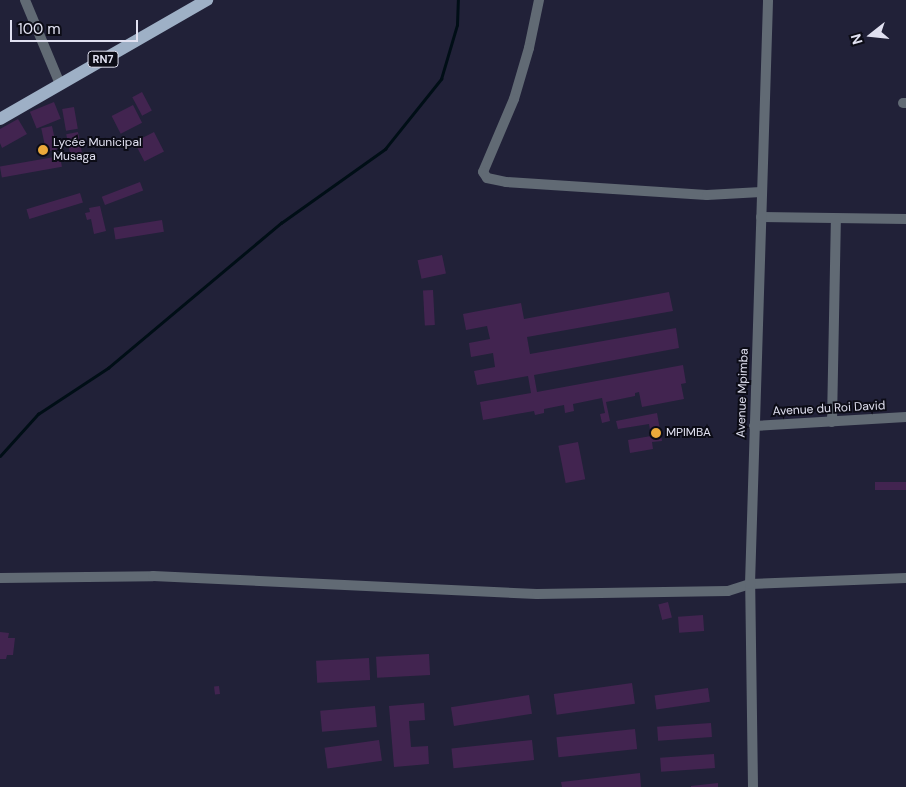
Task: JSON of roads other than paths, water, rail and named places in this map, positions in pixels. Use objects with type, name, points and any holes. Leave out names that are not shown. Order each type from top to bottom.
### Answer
[{"type":"main road","name":"RN7","points":[[0,119],[207,0]]},
{"type":"street","points":[[25,0],[60,84]]},
{"type":"street","points":[[540,0],[529,48],[514,99],[483,172],[488,178],[506,182],[707,195],[761,192]]},
{"type":"street","name":"Avenue Mpimba","points":[[752,787],[750,584],[768,0]]},
{"type":"street","points":[[760,217],[906,220]]},
{"type":"street","points":[[832,422],[836,219]]},
{"type":"street","name":"Avenue du Roi David","points":[[754,426],[906,417]]},
{"type":"street","points":[[0,578],[153,576],[537,594],[728,591],[750,584],[906,578]]},
{"type":"waterway","points":[[0,456],[38,414],[108,368],[281,223],[385,149],[441,79],[457,25],[458,0]]},
{"type":"place","name":"Lycée Municipal Musaga","points":[[43,150]]},
{"type":"place","name":"MPIMBA","points":[[656,433]]}]
